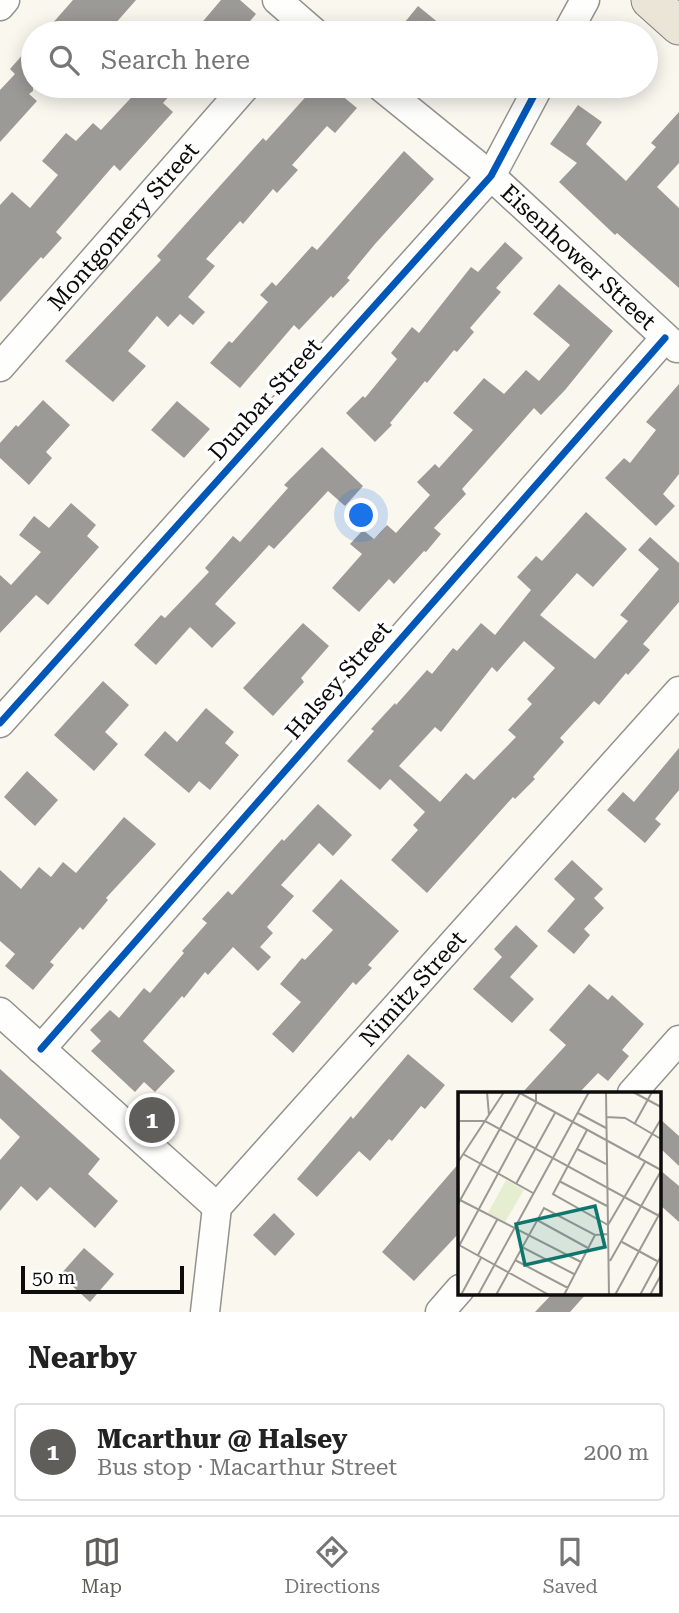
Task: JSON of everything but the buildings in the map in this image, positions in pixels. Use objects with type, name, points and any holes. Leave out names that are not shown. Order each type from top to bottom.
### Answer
[{"type":"main road","points":[[650,0],[679,26]]},
{"type":"street","points":[[0,6],[5,0]]},
{"type":"street","points":[[277,0],[295,21]]},
{"type":"street","points":[[574,21],[585,0]]},
{"type":"street","name":"Montgomery Street","points":[[0,368],[236,98]]},
{"type":"street","name":"Eisenhower Street","points":[[395,98],[491,176],[672,344]]},
{"type":"street","name":"Dunbar Street","points":[[0,723],[491,176],[533,98]]},
{"type":"street","name":"Halsey Street","points":[[41,1049],[672,344]]},
{"type":"street","name":"Nimitz Street","points":[[218,1208],[679,691]]},
{"type":"street","points":[[0,1012],[218,1208],[205,1312]]},
{"type":"street","points":[[633,1092],[679,1040]]},
{"type":"street","points":[[440,1312],[458,1291]]},
{"type":"cycle path","points":[[0,723],[491,176],[533,98]]},
{"type":"cycle path","points":[[41,1049],[665,338]]},
{"type":"place","name":"Mcarthur @ Halsey","points":[[152,1120]]}]
